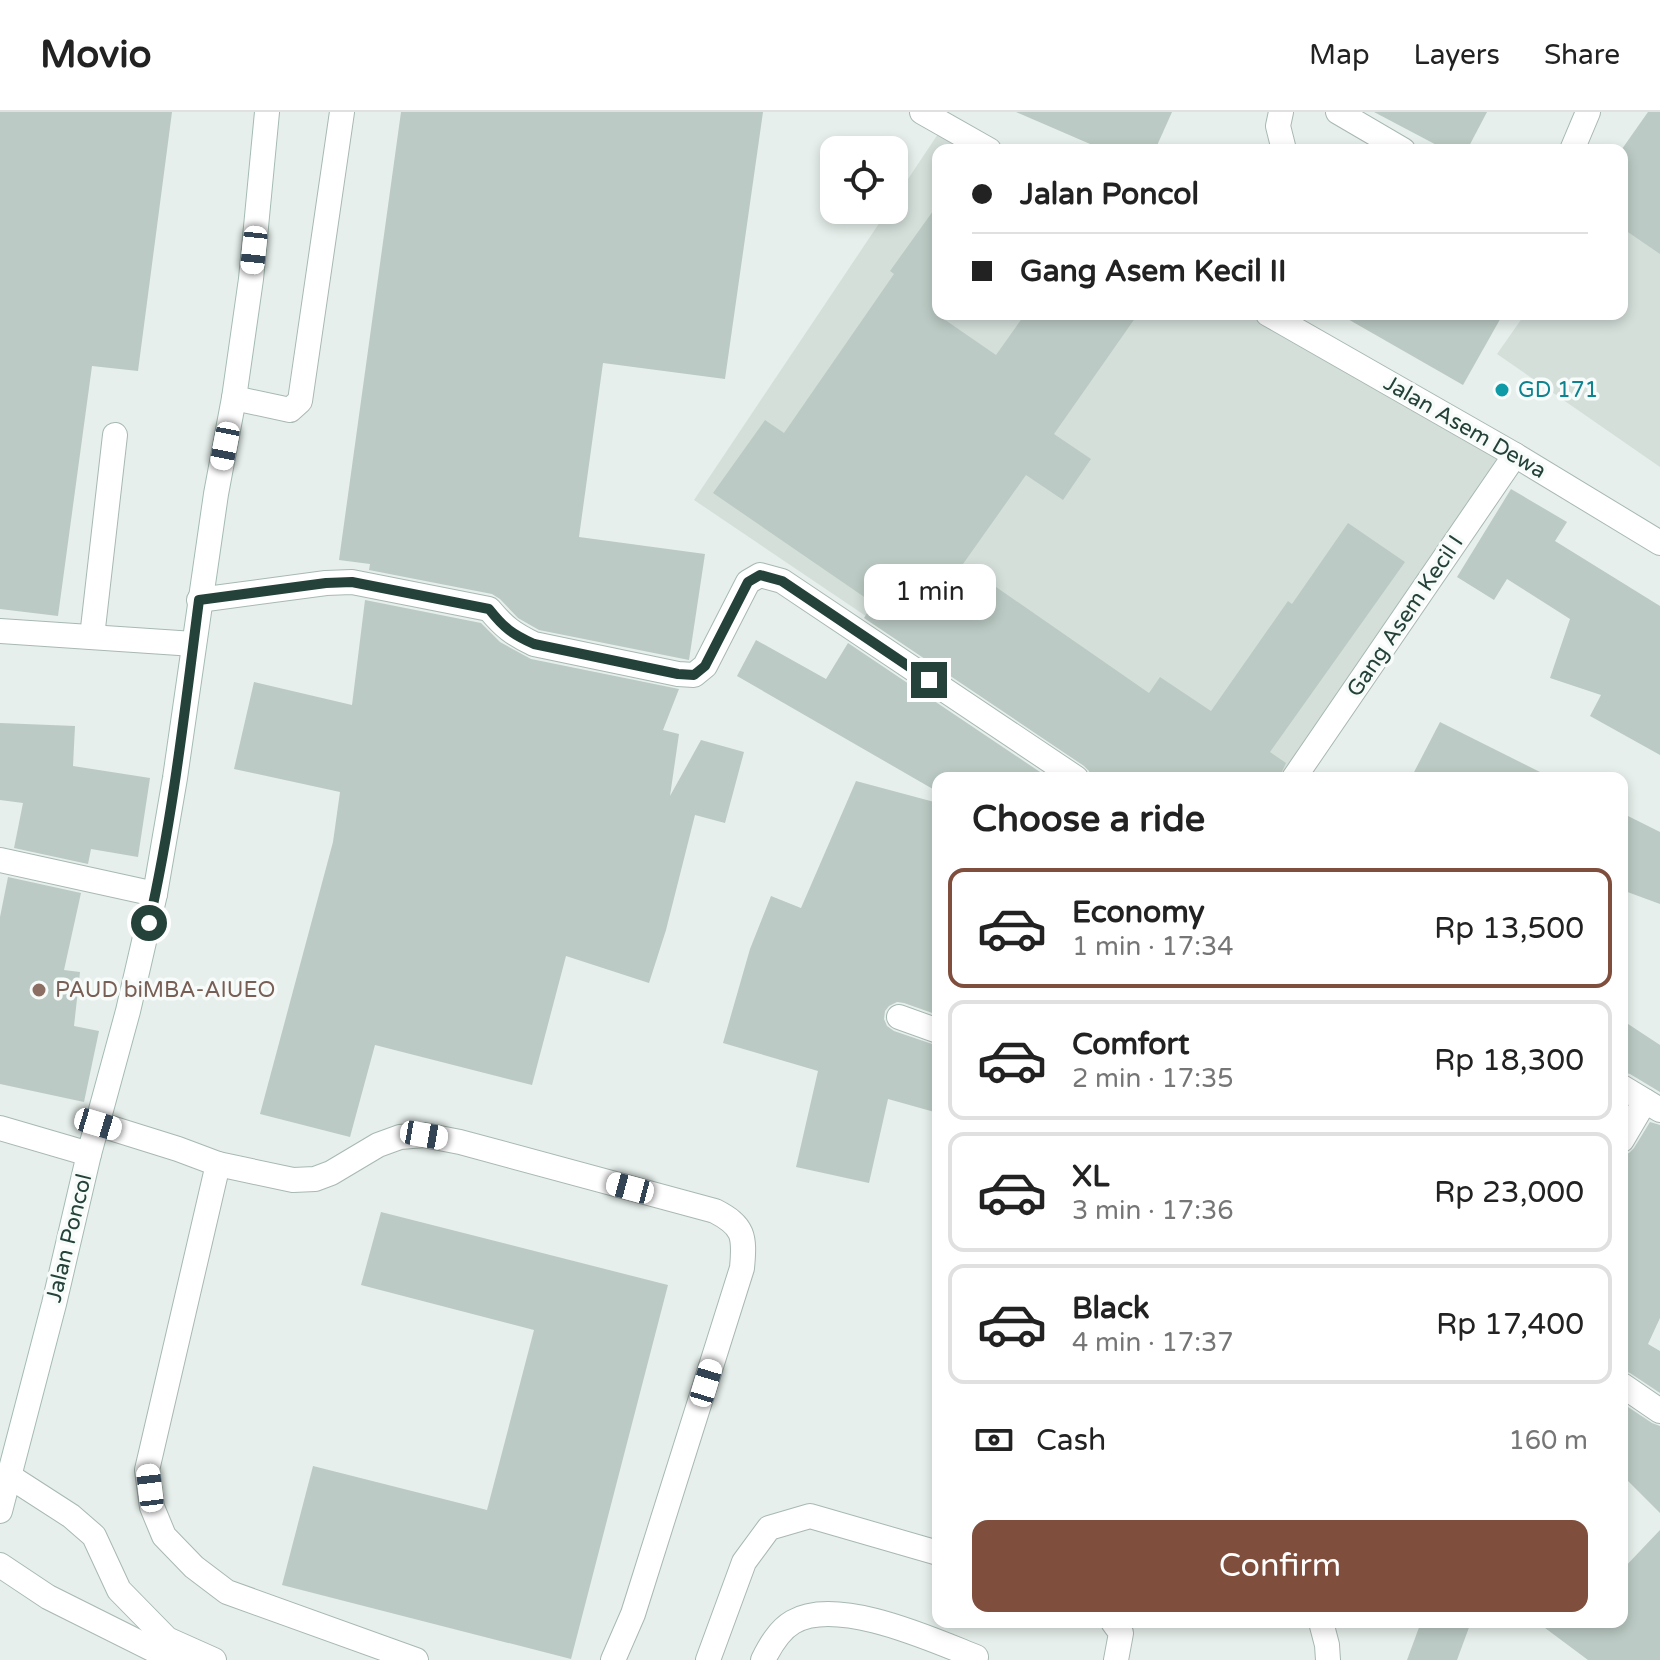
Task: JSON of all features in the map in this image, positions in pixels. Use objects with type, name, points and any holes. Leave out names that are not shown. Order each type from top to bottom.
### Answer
[{"type":"street","name":"Jalan Poncol","points":[[0,1511],[4,1474],[54,1304],[155,894],[175,778],[199,600],[234,398],[251,279],[267,112]]},
{"type":"street","points":[[234,398],[290,410],[300,401],[342,112]]},
{"type":"street","points":[[922,112],[978,144]]},
{"type":"street","points":[[1281,112],[1278,126],[1282,144]]},
{"type":"street","points":[[1338,112],[1384,144]]},
{"type":"street","points":[[1575,144],[1588,112]]},
{"type":"street","name":"Jalan Asem Dewa","points":[[1279,320],[1515,455],[1660,543]]},
{"type":"street","points":[[92,637],[115,435]]},
{"type":"street","name":"Gang Asem Kecil I","points":[[1298,772],[1515,455]]},
{"type":"street","points":[[199,600],[352,582],[489,609],[503,626],[534,644],[694,675],[705,666],[748,582],[760,575],[782,581],[1067,772]]},
{"type":"street","points":[[0,631],[194,644]]},
{"type":"street","points":[[0,860],[155,894]]},
{"type":"street","points":[[899,1017],[932,1029]]},
{"type":"street","points":[[1628,1091],[1652,1105],[1628,1133]]},
{"type":"street","points":[[98,1124],[218,1164],[293,1180],[315,1179],[378,1145],[400,1137],[424,1135],[715,1211],[738,1226],[743,1250],[742,1268],[633,1614],[613,1660]]},
{"type":"street","points":[[0,1128],[89,1154]]},
{"type":"street","points":[[218,1164],[147,1470],[152,1507],[164,1536],[194,1567],[227,1592],[416,1660]]},
{"type":"street","points":[[1628,1389],[1660,1411]]},
{"type":"street","points":[[4,1474],[71,1516],[94,1536],[119,1590],[167,1639],[214,1660]]},
{"type":"street","points":[[708,1660],[744,1562],[769,1528],[810,1516],[932,1551]]},
{"type":"street","points":[[0,1565],[48,1597],[174,1660]]},
{"type":"street","points":[[763,1660],[773,1641],[793,1622],[816,1614],[859,1616],[907,1629],[976,1657]]},
{"type":"street","points":[[1116,1660],[1121,1633],[1117,1628]]},
{"type":"street","points":[[1323,1628],[1328,1660]]},
{"type":"shaded area","points":[[1660,123],[1660,467],[1497,354],[1521,320],[1628,320],[1628,168]]},
{"type":"shaded area","points":[[942,128],[970,144],[932,144],[932,320],[1273,320],[1509,456],[1290,772],[1097,772],[694,500],[879,224],[908,224],[908,179]]},
{"type":"building","points":[[0,112],[172,112],[138,371],[92,366],[58,616],[0,609]]},
{"type":"building","points":[[401,112],[763,112],[725,379],[603,363],[579,537],[705,554],[689,660],[539,630],[518,618],[492,594],[369,570],[370,564],[339,560]]},
{"type":"building","points":[[1016,112],[1172,112],[1158,144],[1090,144]]},
{"type":"building","points":[[1374,112],[1487,112],[1470,144],[1435,144]]},
{"type":"building","points":[[1648,112],[1660,112],[1660,254],[1628,232],[1628,144],[1626,144]]},
{"type":"building","points":[[932,212],[932,320],[945,320],[996,355],[1021,320],[1134,320],[1054,434],[1091,459],[1063,500],[1026,475],[963,564],[1149,693],[1160,677],[1211,711],[1288,601],[1292,604],[1348,523],[1405,562],[1270,752],[1286,763],[1282,772],[1089,772],[864,618],[873,603],[713,493],[765,420],[784,433],[894,274],[890,271]]},
{"type":"building","points":[[1349,320],[1500,320],[1463,385]]},
{"type":"building","points":[[1511,489],[1567,522],[1555,541],[1660,606],[1660,755],[1590,716],[1601,695],[1550,678],[1570,619],[1507,579],[1494,600],[1457,577]]},
{"type":"building","points":[[365,600],[481,623],[500,642],[531,659],[679,689],[663,730],[679,734],[670,796],[701,740],[744,752],[725,823],[695,815],[649,983],[566,956],[532,1085],[375,1045],[350,1137],[260,1114],[333,842],[340,792],[234,769],[254,682],[352,705]]},
{"type":"building","points":[[756,640],[826,679],[848,643],[1040,772],[932,772],[932,789],[737,676]]},
{"type":"building","points":[[1440,722],[1540,772],[1414,772]]},
{"type":"building","points":[[0,723],[75,726],[73,766],[150,778],[138,857],[91,849],[88,864],[14,848],[23,803],[0,800]]},
{"type":"building","points":[[856,781],[932,801],[932,1013],[897,1002],[885,1011],[884,1019],[894,1031],[932,1044],[932,1111],[888,1099],[869,1183],[796,1167],[818,1071],[723,1043],[750,949],[771,896],[801,908]]},
{"type":"building","points":[[1628,816],[1660,832],[1660,904],[1628,892]]},
{"type":"building","points":[[8,877],[81,893],[64,970],[80,972],[74,1026],[99,1031],[84,1102],[0,1084],[0,917]]},
{"type":"building","points":[[1628,1024],[1660,1045],[1660,1092],[1630,1074]]},
{"type":"building","points":[[1650,1122],[1660,1125],[1660,1318],[1648,1344],[1660,1351],[1660,1393],[1628,1372],[1628,1153]]},
{"type":"building","points":[[381,1212],[668,1285],[571,1659],[282,1585],[313,1466],[487,1510],[534,1330],[361,1285]]},
{"type":"building","points":[[1628,1407],[1660,1426],[1660,1513],[1628,1481]]},
{"type":"building","points":[[1660,1530],[1660,1660],[1588,1660],[1545,1628],[1628,1628],[1628,1564]]},
{"type":"building","points":[[1419,1628],[1469,1628],[1457,1660],[1407,1660]]},
{"type":"place","name":"GD 171","points":[[1502,390]]},
{"type":"place","name":"PAUD biMBA-AIUEO","points":[[39,990]]},
{"type":"route","points":[[149,923],[175,778],[199,600],[352,582],[489,609],[503,626],[534,644],[694,675],[705,666],[748,582],[760,575],[782,581],[929,680]]}]
